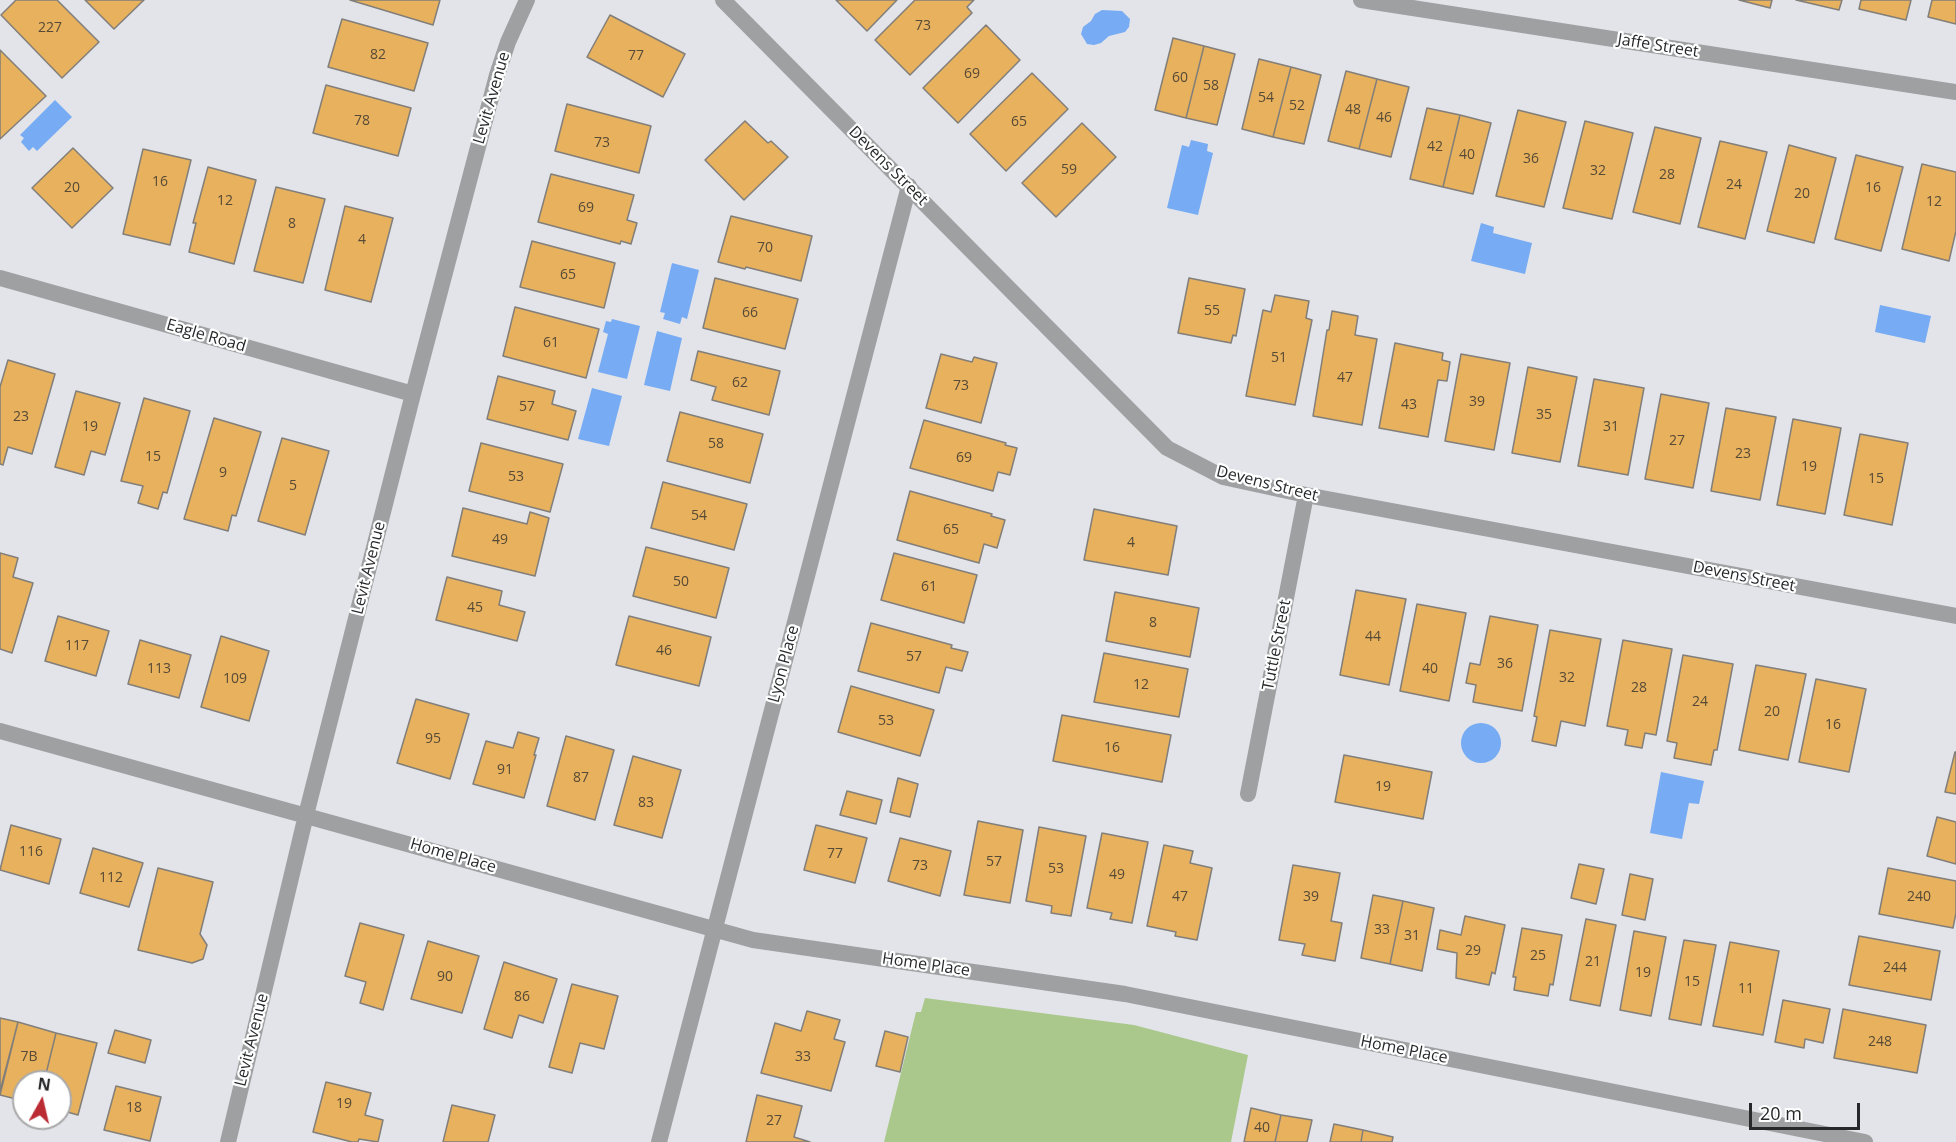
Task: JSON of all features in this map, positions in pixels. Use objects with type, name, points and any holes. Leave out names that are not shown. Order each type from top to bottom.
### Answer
[{"type":"street","name":"Levit Avenue","points":[[228,1142],[306,815],[412,394],[497,75],[507,42],[527,0]]},
{"type":"street","name":"Devens Street","points":[[723,0],[1167,448],[1223,477],[1306,495],[1956,616]]},
{"type":"street","name":"Jaffe Street","points":[[1361,0],[1956,92]]},
{"type":"street","name":"Lyon Place","points":[[660,1142],[909,186]]},
{"type":"street","name":"Eagle Road","points":[[0,278],[412,394]]},
{"type":"street","name":"Tuttle Street","points":[[1248,794],[1306,495]]},
{"type":"street","name":"Home Place","points":[[0,731],[714,929],[781,945],[1125,994],[1865,1142]]},
{"type":"green space","points":[[925,998],[1134,1025],[1248,1055],[1231,1142],[884,1142],[916,1012],[921,1012]]},
{"type":"water","points":[[1102,10],[1122,11],[1130,19],[1129,27],[1125,32],[1109,36],[1101,43],[1087,44],[1081,34],[1083,27]]},
{"type":"water","points":[[55,100],[72,117],[37,151],[33,147],[29,151],[21,142],[24,138],[20,135]]},
{"type":"water","points":[[1191,140],[1208,144],[1207,151],[1213,153],[1198,215],[1167,208],[1182,145],[1189,147]]},
{"type":"water","points":[[1481,223],[1494,227],[1493,233],[1532,243],[1525,274],[1471,261]]},
{"type":"water","points":[[672,263],[699,270],[687,319],[682,317],[680,324],[663,319],[665,313],[660,312]]},
{"type":"water","points":[[1880,305],[1931,316],[1925,343],[1875,332]]},
{"type":"water","points":[[612,319],[640,326],[627,379],[598,372],[608,334],[603,332],[606,321],[611,322]]},
{"type":"water","points":[[657,331],[682,338],[670,391],[644,385]]},
{"type":"water","points":[[592,388],[622,396],[609,446],[578,439]]},
{"type":"water","points":[[1481,723],[1489,724],[1495,729],[1500,735],[1500,751],[1495,757],[1489,762],[1481,763],[1473,762],[1467,757],[1462,751],[1461,743],[1462,735],[1467,729],[1473,724]]},
{"type":"water","points":[[1661,772],[1704,781],[1699,804],[1689,803],[1682,839],[1650,833]]},
{"type":"building","points":[[16,0],[57,0],[99,42],[62,78],[1,15]]},
{"type":"building","points":[[85,0],[144,0],[114,29]]},
{"type":"building","points":[[350,0],[440,0],[433,25]]},
{"type":"building","points":[[836,0],[897,0],[867,31]]},
{"type":"building","points":[[915,0],[974,0],[967,7],[972,13],[910,75],[875,40]]},
{"type":"building","points":[[1739,0],[1772,0],[1770,8]]},
{"type":"building","points":[[1796,0],[1842,0],[1839,10]]},
{"type":"building","points":[[1861,0],[1911,0],[1906,20],[1859,9]]},
{"type":"building","points":[[1932,0],[1956,0],[1956,24],[1928,17]]},
{"type":"building","points":[[610,15],[685,54],[663,97],[587,57]]},
{"type":"building","points":[[342,19],[428,43],[414,91],[328,67]]},
{"type":"building","points":[[986,25],[1020,60],[958,123],[923,88]]},
{"type":"building","points":[[1173,38],[1204,46],[1186,118],[1155,110]]},
{"type":"building","points":[[1204,46],[1235,54],[1217,125],[1186,118]]},
{"type":"building","points":[[0,50],[46,96],[0,139]]},
{"type":"building","points":[[1259,59],[1291,67],[1273,137],[1242,129]]},
{"type":"building","points":[[1291,67],[1321,75],[1304,144],[1273,137]]},
{"type":"building","points":[[1346,71],[1377,79],[1359,149],[1328,141]]},
{"type":"building","points":[[1032,73],[1068,109],[1006,171],[970,134]]},
{"type":"building","points":[[1377,79],[1409,87],[1391,157],[1359,149]]},
{"type":"building","points":[[326,85],[411,108],[398,156],[313,133]]},
{"type":"building","points":[[567,104],[651,126],[639,173],[555,151]]},
{"type":"building","points":[[1427,108],[1460,115],[1443,187],[1410,179]]},
{"type":"building","points":[[1518,110],[1566,122],[1544,207],[1496,196]]},
{"type":"building","points":[[1460,115],[1491,123],[1473,194],[1443,187]]},
{"type":"building","points":[[745,121],[768,143],[771,141],[788,157],[744,200],[705,160]]},
{"type":"building","points":[[1585,121],[1633,133],[1612,219],[1563,208]]},
{"type":"building","points":[[1082,123],[1116,157],[1056,217],[1022,183]]},
{"type":"building","points":[[1655,127],[1701,138],[1680,224],[1633,212]]},
{"type":"building","points":[[1720,141],[1767,152],[1745,239],[1698,227]]},
{"type":"building","points":[[1789,145],[1836,158],[1814,243],[1767,231]]},
{"type":"building","points":[[73,148],[113,188],[72,228],[32,188]]},
{"type":"building","points":[[143,149],[191,160],[170,245],[123,234]]},
{"type":"building","points":[[1856,155],[1903,167],[1881,251],[1835,239]]},
{"type":"building","points":[[1922,164],[1956,172],[1956,231],[1949,261],[1902,249]]},
{"type":"building","points":[[208,167],[256,180],[234,264],[189,252],[196,223],[193,223]]},
{"type":"building","points":[[551,174],[634,195],[627,220],[637,223],[631,244],[621,241],[620,244],[538,222]]},
{"type":"building","points":[[276,187],[325,199],[303,283],[254,271]]},
{"type":"building","points":[[345,206],[393,218],[371,302],[325,290]]},
{"type":"building","points":[[731,216],[812,236],[801,281],[718,262]]},
{"type":"building","points":[[532,241],[615,263],[604,308],[520,287]]},
{"type":"building","points":[[715,278],[798,299],[785,349],[703,328]]},
{"type":"building","points":[[1189,278],[1245,289],[1236,336],[1233,335],[1231,343],[1178,333]]},
{"type":"building","points":[[1275,295],[1309,301],[1306,318],[1312,320],[1295,405],[1246,396],[1263,310],[1271,312]]},
{"type":"building","points":[[515,307],[599,329],[586,378],[503,356]]},
{"type":"building","points":[[1332,311],[1358,316],[1355,335],[1377,339],[1362,425],[1313,416]]},
{"type":"building","points":[[1395,343],[1443,353],[1442,360],[1450,362],[1447,381],[1438,380],[1428,437],[1379,428]]},
{"type":"building","points":[[698,351],[780,371],[769,415],[712,400],[716,387],[691,380]]},
{"type":"building","points":[[941,354],[972,362],[974,357],[997,363],[981,423],[926,408]]},
{"type":"building","points":[[1461,354],[1510,363],[1494,450],[1445,441]]},
{"type":"building","points":[[8,360],[55,374],[32,454],[8,447],[3,465],[0,464],[0,387]]},
{"type":"building","points":[[1528,367],[1577,377],[1560,462],[1512,453]]},
{"type":"building","points":[[498,376],[555,391],[552,404],[576,411],[568,440],[487,419]]},
{"type":"building","points":[[1594,379],[1644,388],[1628,475],[1578,466]]},
{"type":"building","points":[[76,391],[120,403],[105,455],[91,451],[84,475],[55,467]]},
{"type":"building","points":[[1661,394],[1709,403],[1693,488],[1645,479]]},
{"type":"building","points":[[144,398],[190,411],[167,493],[163,492],[158,509],[138,503],[143,486],[121,481]]},
{"type":"building","points":[[1726,408],[1776,417],[1760,500],[1711,491]]},
{"type":"building","points":[[680,412],[763,434],[750,483],[667,461]]},
{"type":"building","points":[[214,418],[261,432],[236,516],[232,515],[228,531],[184,519]]},
{"type":"building","points":[[1793,419],[1841,428],[1825,514],[1777,505]]},
{"type":"building","points":[[924,420],[1017,448],[1010,475],[998,472],[993,491],[910,468]]},
{"type":"building","points":[[1860,434],[1908,443],[1892,525],[1844,515]]},
{"type":"building","points":[[282,438],[329,451],[305,535],[258,521]]},
{"type":"building","points":[[481,443],[563,464],[550,512],[469,491]]},
{"type":"building","points":[[663,482],[747,504],[734,550],[651,528]]},
{"type":"building","points":[[910,491],[992,514],[991,516],[1005,520],[997,548],[984,544],[979,563],[897,540]]},
{"type":"building","points":[[463,508],[527,524],[530,512],[549,518],[535,576],[452,556]]},
{"type":"building","points":[[1094,509],[1177,526],[1168,575],[1084,560]]},
{"type":"building","points":[[646,547],[729,568],[716,618],[633,596]]},
{"type":"building","points":[[0,553],[18,558],[13,577],[33,583],[12,653],[0,649]]},
{"type":"building","points":[[894,553],[977,575],[964,623],[881,600]]},
{"type":"building","points":[[447,577],[502,591],[499,605],[525,612],[517,641],[436,620]]},
{"type":"building","points":[[1356,590],[1406,599],[1389,685],[1340,675]]},
{"type":"building","points":[[1115,592],[1199,608],[1190,657],[1106,641]]},
{"type":"building","points":[[1417,604],[1466,613],[1449,701],[1400,691]]},
{"type":"building","points":[[58,616],[109,631],[96,676],[45,661]]},
{"type":"building","points":[[629,616],[711,637],[699,686],[616,665]]},
{"type":"building","points":[[1490,616],[1538,625],[1522,711],[1473,702],[1476,685],[1466,683],[1470,663],[1480,665]]},
{"type":"building","points":[[871,623],[952,645],[951,648],[968,652],[962,671],[946,667],[939,693],[858,671]]},
{"type":"building","points":[[1550,630],[1601,639],[1585,726],[1561,721],[1556,746],[1532,741],[1537,717],[1534,716]]},
{"type":"building","points":[[221,636],[269,651],[249,721],[201,707]]},
{"type":"building","points":[[140,640],[191,655],[179,698],[128,684]]},
{"type":"building","points":[[1623,640],[1672,649],[1656,735],[1645,733],[1642,748],[1625,745],[1628,730],[1607,726]]},
{"type":"building","points":[[1104,653],[1188,669],[1179,717],[1094,702]]},
{"type":"building","points":[[1683,655],[1733,664],[1717,750],[1714,750],[1711,765],[1674,758],[1677,743],[1667,741]]},
{"type":"building","points":[[1756,665],[1806,674],[1788,760],[1739,750]]},
{"type":"building","points":[[1816,679],[1866,689],[1849,772],[1799,762]]},
{"type":"building","points":[[851,686],[934,710],[920,756],[838,732]]},
{"type":"building","points":[[416,699],[469,714],[450,779],[397,763]]},
{"type":"building","points":[[1062,715],[1171,735],[1162,782],[1053,761]]},
{"type":"building","points":[[518,732],[539,738],[524,798],[473,784],[486,741],[513,748]]},
{"type":"building","points":[[566,736],[614,750],[595,820],[547,806]]},
{"type":"building","points":[[1956,752],[1956,794],[1945,792]]},
{"type":"building","points":[[1344,755],[1432,772],[1423,819],[1335,802]]},
{"type":"building","points":[[633,756],[681,770],[662,838],[614,825]]},
{"type":"building","points":[[898,778],[918,784],[910,817],[890,812]]},
{"type":"building","points":[[847,791],[882,800],[876,824],[840,815]]},
{"type":"building","points":[[1937,817],[1956,822],[1956,864],[1927,856]]},
{"type":"building","points":[[978,821],[1023,830],[1010,903],[964,895]]},
{"type":"building","points":[[11,825],[61,839],[49,884],[0,870]]},
{"type":"building","points":[[816,825],[867,838],[855,883],[804,870]]},
{"type":"building","points":[[1039,827],[1086,836],[1071,916],[1051,913],[1052,906],[1026,901]]},
{"type":"building","points":[[1102,833],[1148,842],[1132,923],[1110,919],[1112,913],[1087,908]]},
{"type":"building","points":[[900,838],[951,851],[940,896],[888,881]]},
{"type":"building","points":[[1164,845],[1193,851],[1190,863],[1212,868],[1197,940],[1175,936],[1176,932],[1147,926]]},
{"type":"building","points":[[93,848],[143,863],[129,907],[80,893]]},
{"type":"building","points":[[1579,864],[1604,869],[1596,904],[1571,898]]},
{"type":"building","points":[[1293,865],[1340,873],[1331,921],[1342,923],[1335,961],[1302,955],[1305,944],[1279,940]]},
{"type":"building","points":[[158,868],[213,882],[200,934],[207,945],[203,959],[192,963],[138,950]]},
{"type":"building","points":[[1888,868],[1956,881],[1956,913],[1953,928],[1879,914]]},
{"type":"building","points":[[1630,874],[1653,879],[1645,920],[1622,915]]},
{"type":"building","points":[[1373,895],[1403,901],[1390,964],[1361,958]]},
{"type":"building","points":[[1403,901],[1434,908],[1422,971],[1390,964]]},
{"type":"building","points":[[1465,916],[1505,925],[1495,974],[1492,972],[1489,985],[1456,978],[1457,953],[1437,949],[1440,930],[1461,935]]},
{"type":"building","points":[[1586,919],[1616,925],[1600,1006],[1570,1000]]},
{"type":"building","points":[[360,923],[404,935],[383,1010],[360,1003],[366,982],[345,976]]},
{"type":"building","points":[[1522,928],[1562,935],[1553,985],[1550,984],[1548,996],[1514,990],[1516,977],[1513,977]]},
{"type":"building","points":[[1634,931],[1666,937],[1651,1016],[1620,1010]]},
{"type":"building","points":[[1859,936],[1940,951],[1931,1000],[1849,985]]},
{"type":"building","points":[[1684,940],[1716,945],[1701,1025],[1669,1019]]},
{"type":"building","points":[[428,941],[479,956],[462,1013],[411,999]]},
{"type":"building","points":[[1730,942],[1779,951],[1763,1035],[1713,1026]]},
{"type":"building","points":[[504,962],[557,979],[543,1023],[519,1015],[512,1038],[484,1029]]},
{"type":"building","points":[[572,984],[618,996],[604,1049],[580,1043],[572,1073],[549,1067]]},
{"type":"building","points":[[1783,1000],[1830,1009],[1823,1043],[1805,1039],[1804,1048],[1775,1042]]},
{"type":"building","points":[[1843,1009],[1926,1025],[1917,1073],[1834,1058]]},
{"type":"building","points":[[807,1011],[840,1020],[834,1039],[845,1042],[831,1091],[761,1073],[775,1023],[801,1031]]},
{"type":"building","points":[[0,1018],[18,1022],[0,1091]]},
{"type":"building","points":[[18,1022],[56,1033],[47,1070],[12,1070],[12,1098],[0,1095]]},
{"type":"building","points":[[115,1030],[151,1040],[145,1063],[108,1053]]},
{"type":"building","points":[[885,1031],[908,1037],[900,1072],[876,1066]]},
{"type":"building","points":[[56,1033],[97,1043],[78,1115],[72,1113],[72,1070],[47,1070]]},
{"type":"building","points":[[326,1082],[371,1093],[365,1115],[383,1120],[378,1142],[359,1139],[358,1142],[352,1142],[313,1132]]},
{"type":"building","points":[[116,1086],[161,1097],[150,1141],[104,1130]]},
{"type":"building","points":[[757,1095],[802,1106],[794,1137],[810,1142],[746,1142]]},
{"type":"building","points":[[452,1105],[495,1115],[488,1142],[443,1142]]},
{"type":"building","points":[[1251,1108],[1281,1115],[1275,1142],[1244,1142]]},
{"type":"building","points":[[1281,1115],[1312,1120],[1307,1142],[1275,1142]]},
{"type":"building","points":[[1334,1124],[1363,1130],[1361,1142],[1330,1142]]},
{"type":"building","points":[[1363,1130],[1393,1137],[1392,1142],[1361,1142]]}]
